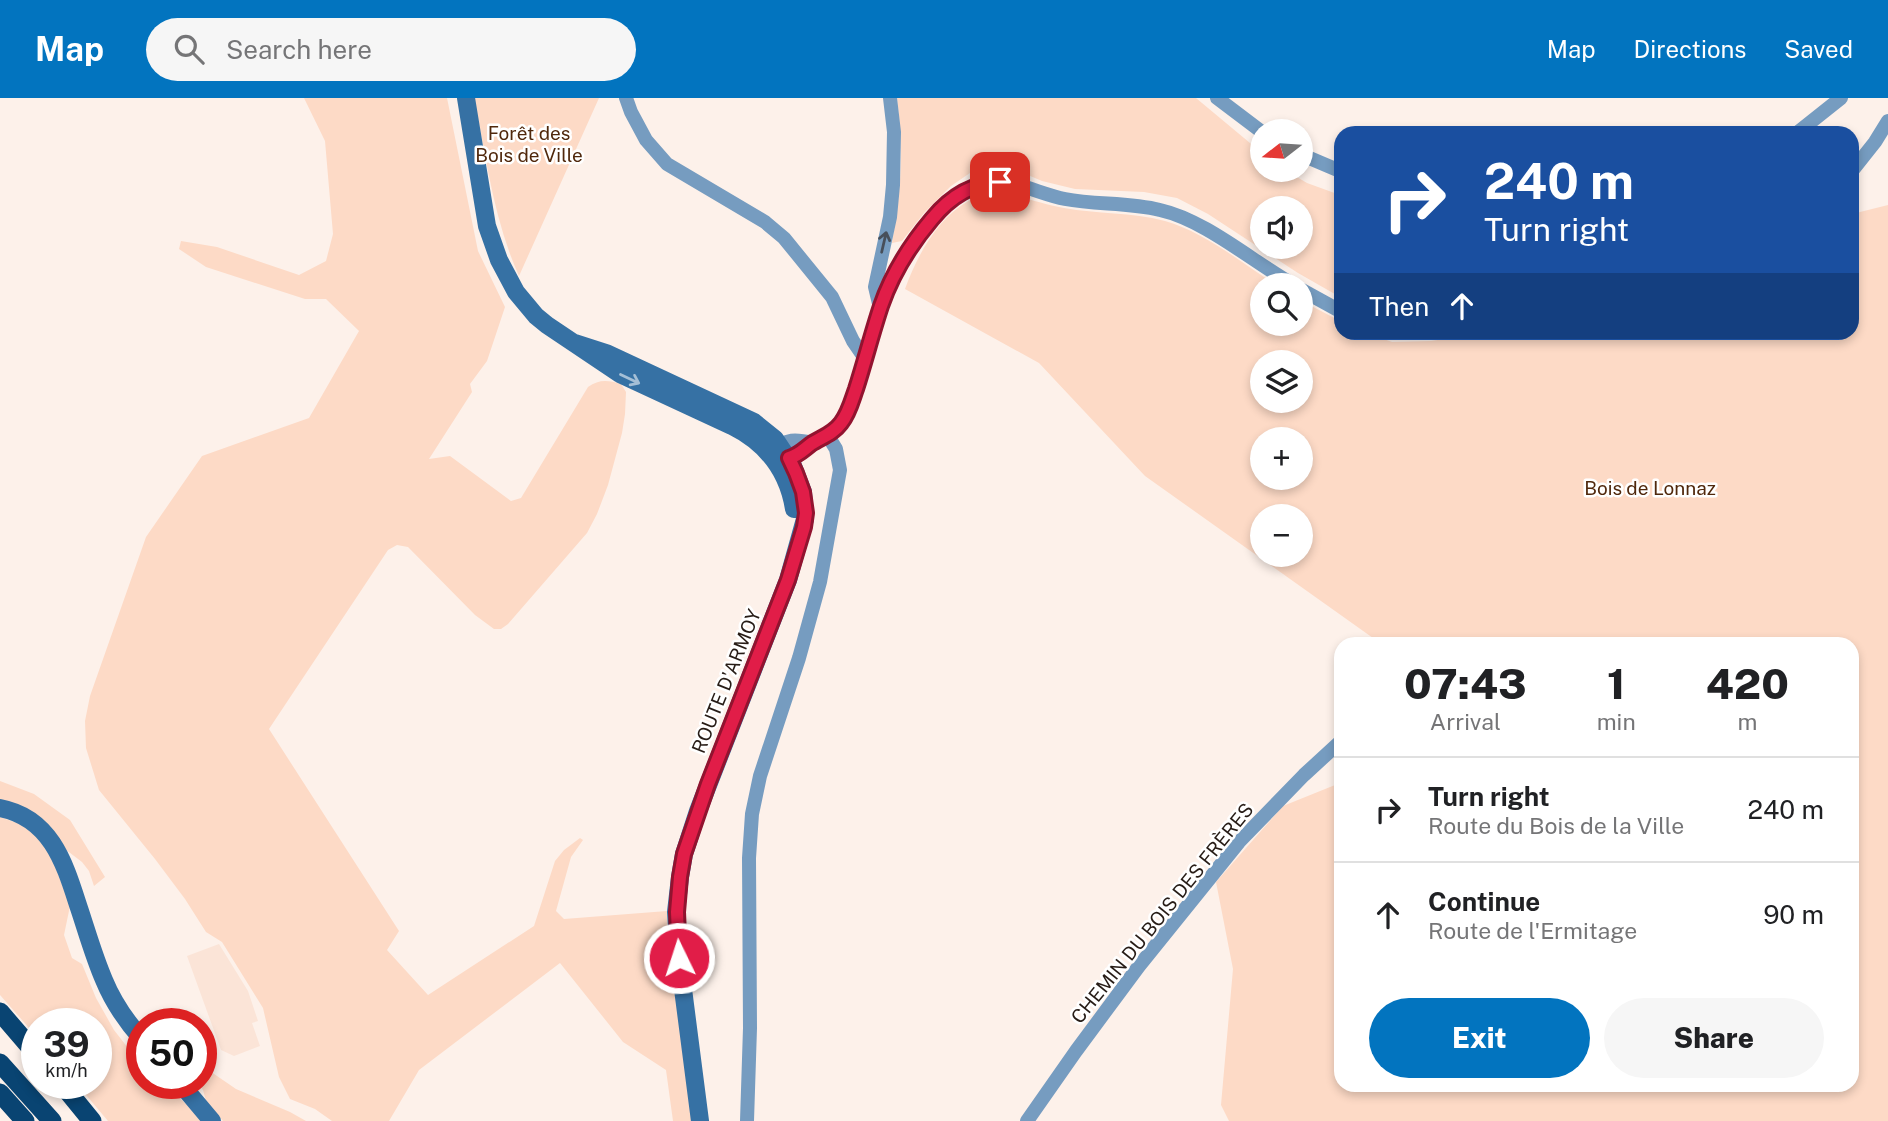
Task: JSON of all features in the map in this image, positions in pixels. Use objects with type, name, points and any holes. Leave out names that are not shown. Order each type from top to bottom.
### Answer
[{"type":"highway","points":[[0,1012],[21,1036]]},
{"type":"highway","points":[[0,1063],[52,1121]]},
{"type":"highway","points":[[0,1093],[25,1121]]},
{"type":"highway","points":[[74,1099],[92,1121]]},
{"type":"main road","name":"ROUTE D'ARMOY","points":[[466,98],[487,226],[499,260],[516,292],[536,316],[575,343],[606,353],[743,416],[761,428],[800,482],[805,507],[804,527],[788,580],[698,811],[684,854],[680,877],[678,948],[700,1121]]},
{"type":"main road","points":[[0,808],[15,812],[35,824],[58,851],[105,982],[126,1019]]},
{"type":"main road","points":[[193,1099],[212,1121]]},
{"type":"street","points":[[626,98],[646,140],[667,164],[770,225],[783,238],[832,297],[853,341],[866,360]]},
{"type":"street","points":[[880,308],[875,287],[890,217],[893,185],[894,132],[890,98]]},
{"type":"street","points":[[1217,98],[1250,123]]},
{"type":"street","points":[[1806,126],[1841,98]]},
{"type":"street","points":[[1859,162],[1888,121]]},
{"type":"street","points":[[1313,160],[1334,168]]},
{"type":"street","points":[[778,455],[801,453],[828,436],[842,422],[866,360],[880,308],[900,262],[923,229],[943,207],[972,187],[1000,182],[1072,200],[1144,206],[1174,214],[1203,228],[1275,273]]},
{"type":"street","points":[[1313,296],[1334,308]]},
{"type":"street","points":[[747,1121],[750,1028],[749,858],[752,814],[760,776],[803,646],[820,582],[840,470],[838,456],[828,436]]},
{"type":"street","name":"CHEMIN DU BOIS DES FRÈRES","points":[[1027,1121],[1139,966],[1239,842],[1334,748]]},
{"type":"shaded area","points":[[219,944],[248,991],[258,1021],[252,1023],[260,1046],[234,1056],[221,1050],[217,1039],[217,1008],[206,1008],[187,956]]},
{"type":"green space","points":[[304,98],[447,98],[478,251],[505,307],[487,361],[470,384],[472,392],[429,459],[450,456],[511,501],[521,498],[588,387],[604,381],[621,384],[626,392],[625,414],[608,485],[587,533],[508,624],[501,629],[494,629],[475,615],[408,547],[397,545],[388,550],[269,729],[399,931],[387,950],[428,995],[534,926],[555,861],[580,838],[583,840],[571,857],[556,911],[564,919],[667,911],[692,1121],[673,1121],[666,1070],[623,1042],[560,963],[419,1070],[389,1121],[332,1121],[315,1109],[290,1099],[279,1077],[263,1008],[222,942],[206,932],[155,859],[99,790],[86,748],[85,721],[90,696],[146,537],[202,456],[309,418],[359,331],[326,299],[305,299],[206,267],[179,249],[181,241],[217,247],[299,275],[326,261],[333,234],[325,141]]},
{"type":"green space","name":"Forêt des Bois de Ville","points":[[474,98],[599,98],[519,276],[497,211]]},
{"type":"green space","points":[[897,98],[1196,98],[1250,143],[1250,182],[1305,182],[1334,193],[1334,294],[1313,282],[1313,273],[1298,273],[1277,259],[1313,259],[1313,196],[1250,196],[1250,242],[1208,214],[1177,198],[1144,192],[1075,189],[1042,181],[1016,170],[992,167],[970,173],[951,186],[924,213],[902,241],[892,243],[900,171]]},
{"type":"green space","name":"Bois de Lonnaz","points":[[991,193],[1076,210],[1165,221],[1194,233],[1258,273],[1250,273],[1250,336],[1313,336],[1313,307],[1334,318],[1334,340],[1392,342],[1859,340],[1859,212],[1888,205],[1888,1121],[1229,1121],[1221,1105],[1233,969],[1216,882],[1283,806],[1334,785],[1334,1092],[1859,1092],[1859,637],[1372,637],[1273,567],[1313,567],[1313,504],[1250,504],[1250,551],[1145,476],[1039,363],[905,289],[922,251],[938,227],[972,199]]},
{"type":"green space","points":[[0,781],[34,794],[70,820],[105,877],[94,886],[89,871],[82,862],[0,800]]},
{"type":"green space","points":[[0,817],[20,824],[35,835],[54,863],[70,906],[64,935],[72,958],[82,964],[102,1008],[21,1008],[21,1019],[0,995]]},
{"type":"green space","points":[[112,1026],[126,1045],[126,1099],[181,1099],[201,1121],[108,1121],[89,1099],[112,1099]]},
{"type":"green space","points":[[217,1076],[236,1089],[306,1121],[223,1121],[206,1101],[217,1099]]},
{"type":"route","points":[[679,958],[677,912],[684,854],[723,744],[788,580],[804,527],[806,513],[803,492],[789,458],[828,436],[842,422],[852,401],[880,308],[892,278],[923,229],[960,193],[986,183],[1000,182]]}]
